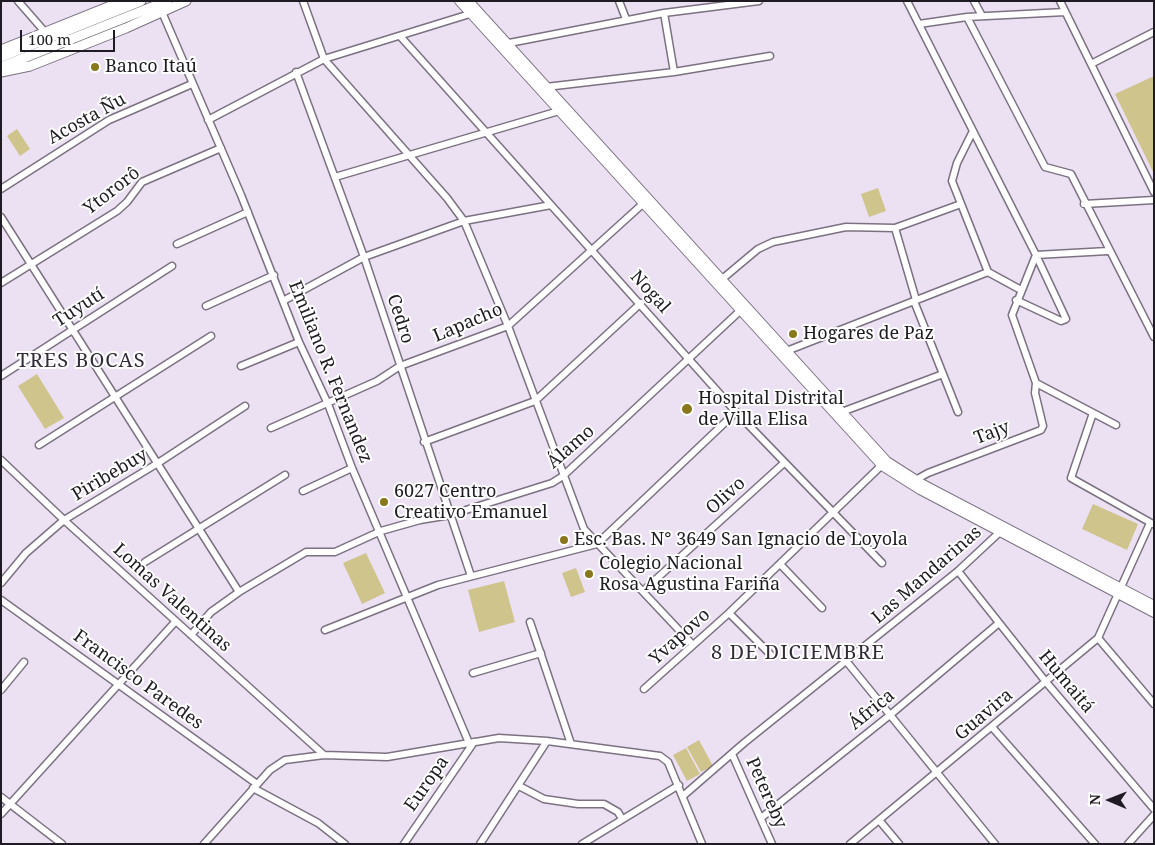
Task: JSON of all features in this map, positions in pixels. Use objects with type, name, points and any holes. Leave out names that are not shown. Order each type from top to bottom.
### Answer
[{"type":"highway","points":[[1,50],[122,1]]},
{"type":"highway","points":[[1,57],[141,1]]},
{"type":"highway","points":[[1,67],[167,1]]},
{"type":"highway","points":[[1,72],[30,66],[186,1]]},
{"type":"main road","points":[[459,1],[470,14],[546,87],[559,111],[885,463],[912,482],[1119,591],[1154,613]]},
{"type":"main road","points":[[469,1],[503,44],[645,202],[721,280],[743,308]]},
{"type":"main road","points":[[1119,591],[1154,605]]},
{"type":"street","points":[[18,1],[45,32]]},
{"type":"street","points":[[303,1],[324,59],[446,198],[464,222],[508,326],[584,529],[693,645]]},
{"type":"street","points":[[620,1],[626,19]]},
{"type":"street","points":[[906,1],[1036,255],[1066,319],[1061,321],[1016,300]]},
{"type":"street","points":[[974,1],[982,16]]},
{"type":"street","points":[[1060,1],[1154,192]]},
{"type":"street","points":[[503,44],[664,12],[755,2]]},
{"type":"street","name":"Emiliano R. Fernandez","points":[[162,12],[248,212],[299,342],[328,404],[352,468],[472,743]]},
{"type":"street","points":[[208,120],[296,72],[324,59],[479,12]]},
{"type":"street","points":[[664,12],[674,72]]},
{"type":"street","points":[[919,24],[967,17],[1065,12]]},
{"type":"street","points":[[967,17],[1045,167],[1050,170],[1069,172],[1108,251],[1154,337]]},
{"type":"street","points":[[1092,64],[1154,32]]},
{"type":"street","name":"Nogal","points":[[400,36],[591,251],[641,303],[736,412],[832,514],[882,563]]},
{"type":"street","points":[[546,87],[674,72],[770,56]]},
{"type":"street","name":"Cedro","points":[[296,72],[364,257],[424,442],[471,576]]},
{"type":"street","name":"Acosta Ñu","points":[[1,189],[109,120],[192,84]]},
{"type":"street","points":[[335,177],[407,154],[559,111]]},
{"type":"street","points":[[973,131],[952,175],[952,181],[988,272],[1021,290]]},
{"type":"street","name":"Ytororô","points":[[1,283],[117,211],[127,202],[142,182],[221,148]]},
{"type":"street","points":[[1084,204],[1154,200]]},
{"type":"street","name":"Lapacho","points":[[271,428],[377,381],[400,366],[508,326],[645,202]]},
{"type":"street","points":[[721,280],[758,249],[773,242],[846,227],[895,228],[960,204]]},
{"type":"street","points":[[284,300],[364,257],[464,222],[551,205]]},
{"type":"street","points":[[177,244],[248,212]]},
{"type":"street","points":[[1,217],[239,592]]},
{"type":"street","points":[[895,228],[915,300],[958,412]]},
{"type":"street","points":[[1036,255],[1108,251]]},
{"type":"street","points":[[1036,255],[1016,300],[1012,315],[1036,383],[1116,425]]},
{"type":"street","name":"Tuyutí","points":[[1,376],[172,266]]},
{"type":"street","points":[[783,353],[988,272]]},
{"type":"street","points":[[206,306],[274,275]]},
{"type":"street","points":[[424,442],[536,401],[641,303]]},
{"type":"street","name":"Álamo","points":[[191,635],[211,612],[239,592],[306,552],[335,552],[381,531],[420,520],[450,515],[552,482],[563,476],[743,308]]},
{"type":"street","points":[[38,445],[212,336]]},
{"type":"street","points":[[241,366],[299,342]]},
{"type":"street","points":[[839,413],[943,374]]},
{"type":"street","name":"Tajy","points":[[912,482],[1041,430],[1043,426],[1035,393],[1036,383]]},
{"type":"street","name":"Piribebuy","points":[[1,583],[26,553],[64,520],[158,464],[245,406]]},
{"type":"street","points":[[326,630],[407,596],[471,576],[597,544],[736,412]]},
{"type":"street","points":[[1094,413],[1071,478],[1152,523]]},
{"type":"street","name":"Lomas Valentinas","points":[[1,460],[175,622],[324,755]]},
{"type":"street","name":"Olivo","points":[[643,591],[784,463]]},
{"type":"street","name":"Yvapovo","points":[[644,689],[729,613],[885,463]]},
{"type":"street","points":[[303,491],[352,468]]},
{"type":"street","points":[[145,562],[198,527],[285,475]]},
{"type":"street","name":"Guavira","points":[[850,844],[1098,638],[1152,523]]},
{"type":"street","name":"Las Mandarinas","points":[[683,796],[958,571],[1002,530]]},
{"type":"street","points":[[780,564],[822,608]]},
{"type":"street","name":"Humaitá","points":[[958,571],[1046,682],[1154,809]]},
{"type":"street","name":"Francisco Paredes","points":[[1,600],[119,684],[255,786],[318,823],[345,844]]},
{"type":"street","points":[[729,613],[771,655]]},
{"type":"street","points":[[1,814],[175,622]]},
{"type":"street","points":[[530,622],[572,744]]},
{"type":"street","name":"África","points":[[761,818],[890,715],[999,623]]},
{"type":"street","points":[[1098,638],[1154,704]]},
{"type":"street","points":[[472,673],[541,652]]},
{"type":"street","points":[[1,690],[24,662]]},
{"type":"street","points":[[847,662],[995,844]]},
{"type":"street","points":[[992,727],[1095,844]]},
{"type":"street","points":[[204,844],[270,770],[286,760],[324,755],[387,757],[500,738],[547,741],[660,756],[668,762],[700,843]]},
{"type":"street","points":[[480,844],[547,741]]},
{"type":"street","name":"Europa","points":[[404,844],[472,743]]},
{"type":"street","name":"Petereby","points":[[732,754],[772,844]]},
{"type":"street","points":[[519,786],[544,800],[578,804],[604,804],[618,812],[622,820]]},
{"type":"street","points":[[582,844],[679,786]]},
{"type":"street","points":[[1,797],[62,844]]},
{"type":"street","points":[[1128,844],[1154,815]]},
{"type":"street","points":[[878,820],[899,844]]},
{"type":"shaded area","points":[[1154,76],[1154,174],[1115,94]]},
{"type":"shaded area","points":[[17,129],[30,149],[20,156],[7,136]]},
{"type":"shaded area","points":[[878,188],[886,211],[869,217],[861,194]]},
{"type":"shaded area","points":[[37,374],[64,418],[45,429],[18,386]]},
{"type":"shaded area","points":[[1093,504],[1138,524],[1127,550],[1082,529]]},
{"type":"shaded area","points":[[366,553],[385,593],[362,604],[343,563]]},
{"type":"shaded area","points":[[576,568],[585,592],[571,597],[562,573]]},
{"type":"shaded area","points":[[504,581],[515,622],[479,632],[468,590]]},
{"type":"shaded area","points":[[699,740],[713,766],[701,772],[687,747]]},
{"type":"shaded area","points":[[686,748],[700,774],[687,781],[673,755]]},
{"type":"place","name":"Banco Itaú","points":[[95,67]]},
{"type":"place","name":"Hogares de Paz","points":[[793,334]]},
{"type":"place","name":"Hospital Distrital de Villa Elisa","points":[[687,409]]},
{"type":"place","name":"6027 Centro Creativo Emanuel","points":[[384,502]]},
{"type":"place","name":"Esc. Bas. N° 3649 San Ignacio de Loyola","points":[[564,540]]},
{"type":"place","name":"Colegio Nacional Rosa Agustina Fariña","points":[[589,574]]},
{"type":"district","name":"TRES BOCAS","points":[[81,361]]},
{"type":"district","name":"8 DE DICIEMBRE","points":[[798,653]]}]
